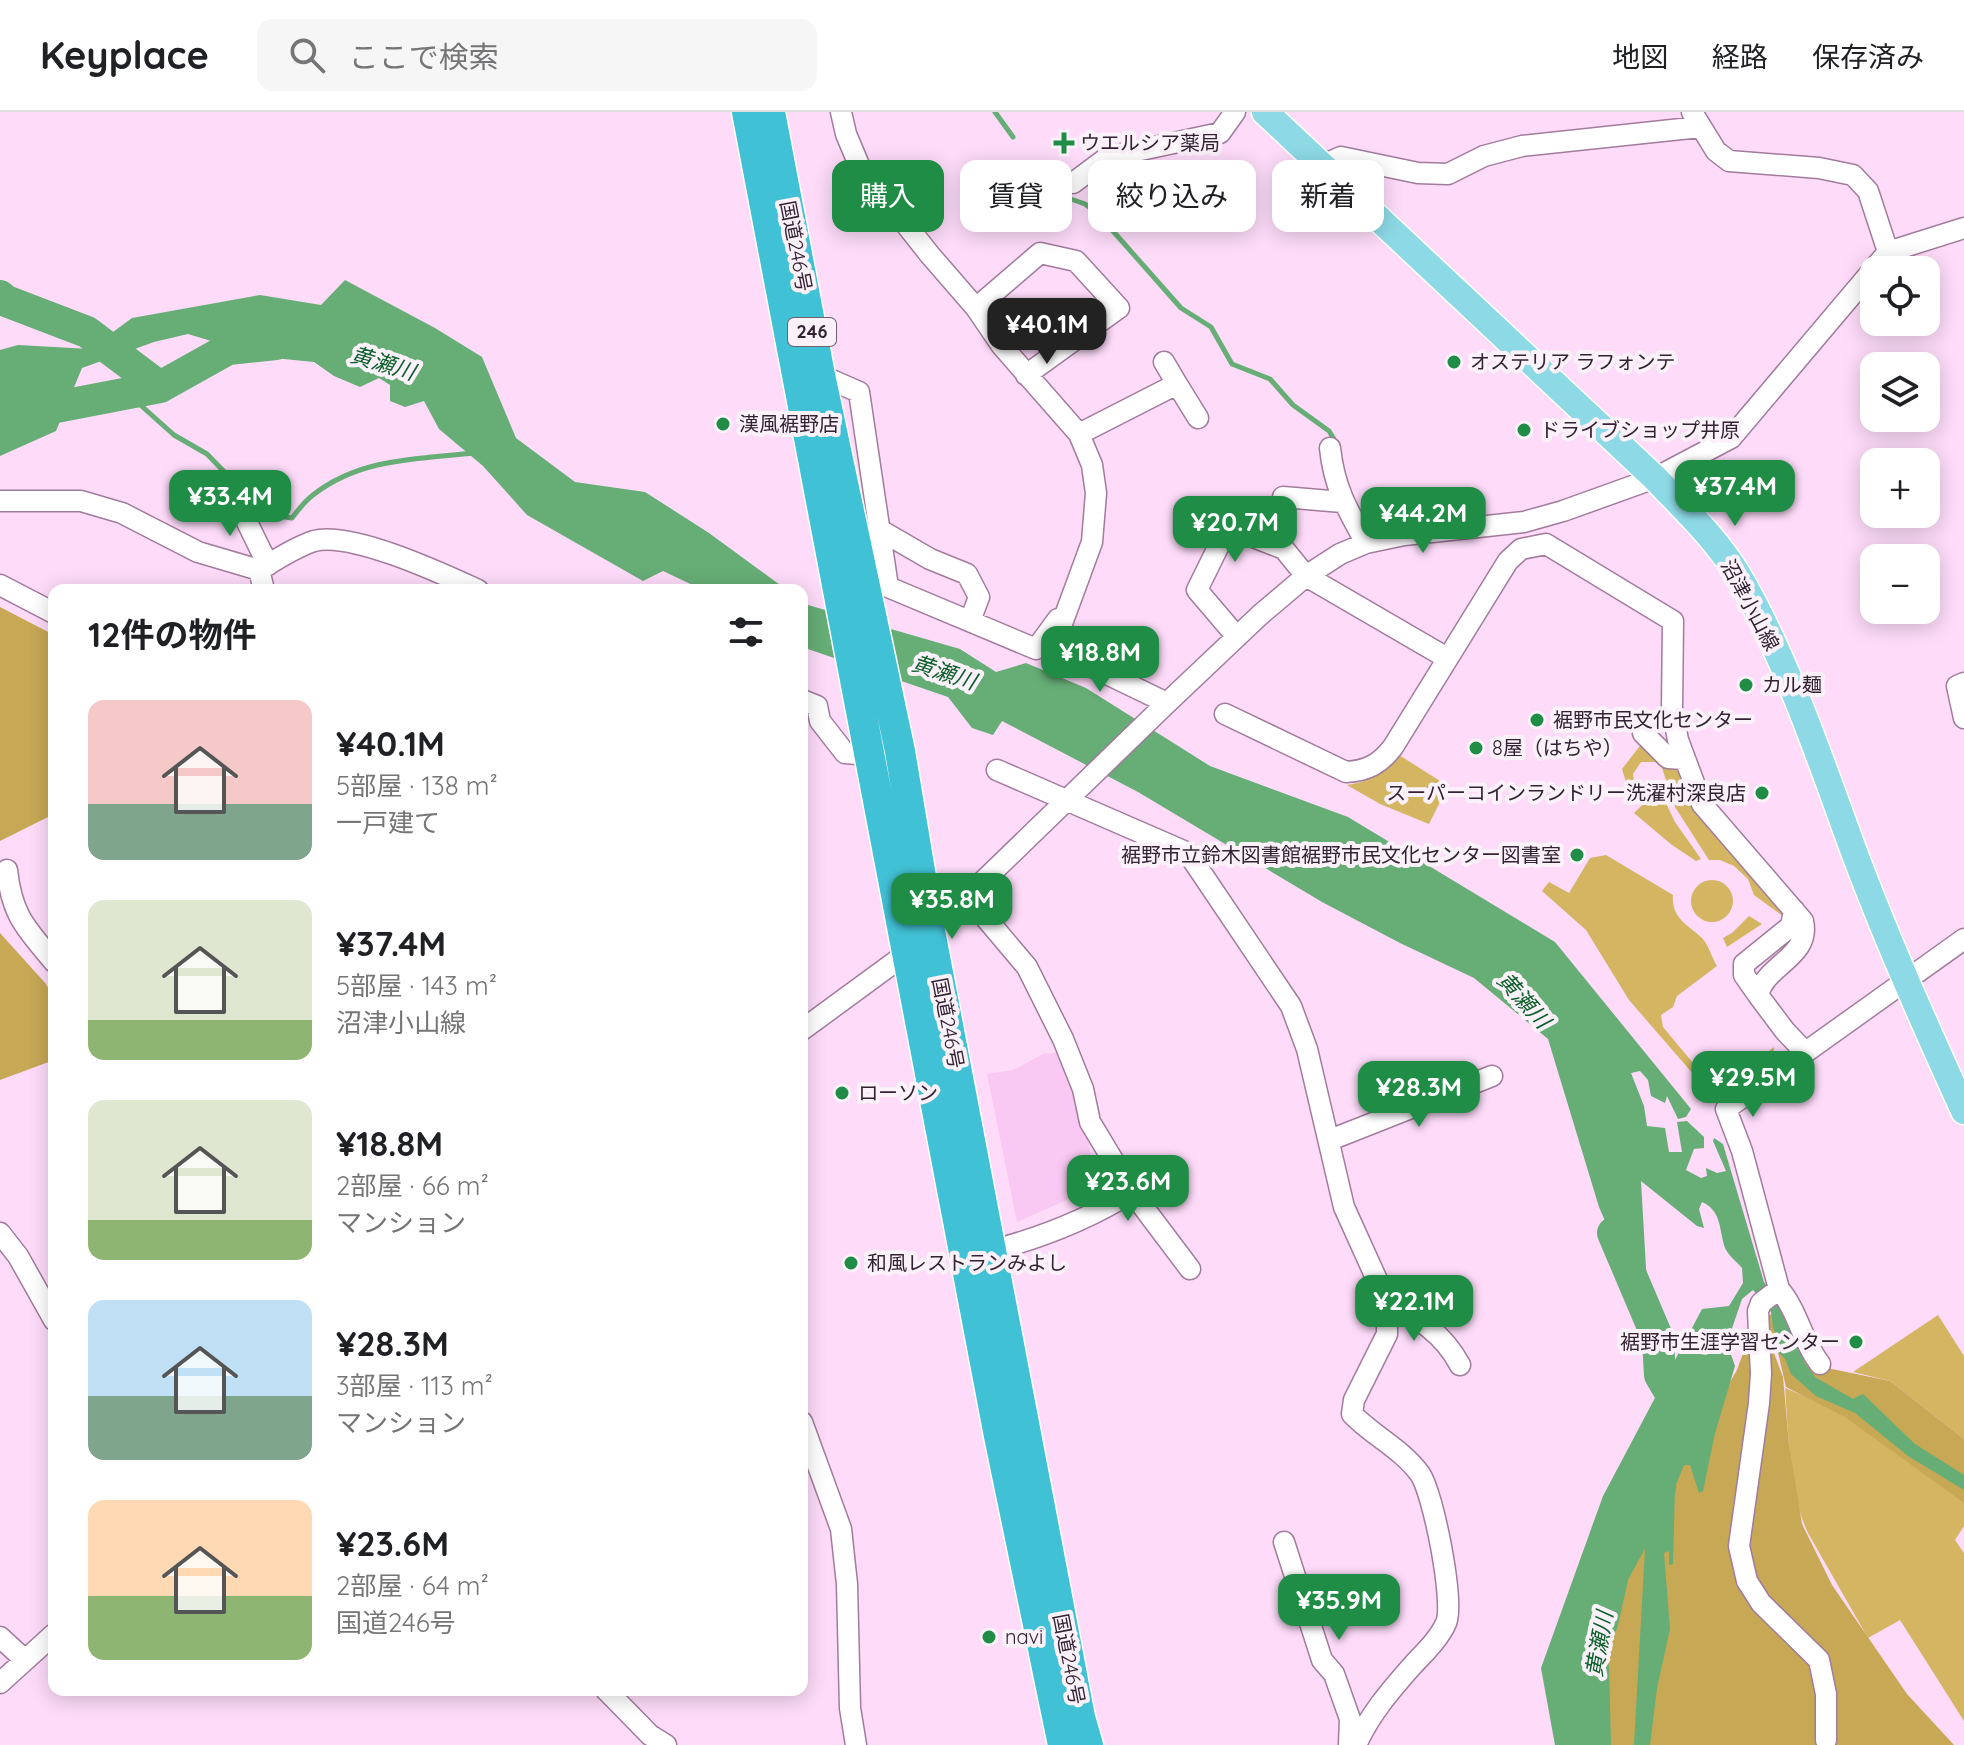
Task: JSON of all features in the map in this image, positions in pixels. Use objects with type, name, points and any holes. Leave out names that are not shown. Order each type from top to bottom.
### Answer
[{"type":"highway","name":"国道246号","points":[[747,112],[843,549],[900,751],[990,1251],[1088,1745]]},
{"type":"highway","name":"国道246号","points":[[770,112],[820,375],[870,755],[999,1436],[1062,1745]]},
{"type":"main road","name":"沼津小山線","points":[[1265,112],[1318,160]]},
{"type":"main road","name":"沼津小山線","points":[[1384,223],[1655,478],[1714,540],[1737,573],[1762,621],[1821,759],[1905,981],[1964,1111]]},
{"type":"street","points":[[841,112],[859,165],[976,308],[1002,346],[1079,434],[1092,465],[1096,493],[1092,542],[1053,648],[1167,703]]},
{"type":"street","points":[[1072,183],[1108,157],[1220,133],[1235,112]]},
{"type":"street","points":[[1384,166],[1418,173],[1448,174],[1484,156],[1522,146],[1696,120],[1716,151],[1729,161],[1819,168],[1853,175],[1868,191],[1888,252]]},
{"type":"street","points":[[1334,160],[1341,157],[1355,160]]},
{"type":"street","points":[[808,1026],[907,953],[1167,703],[1306,576],[1340,554],[1366,543],[1404,535],[1524,522],[1655,478],[1731,438],[1888,252],[1964,228]]},
{"type":"street","points":[[976,308],[1040,253],[1076,261],[1119,308],[1026,375]]},
{"type":"street","points":[[1164,362],[1198,418]]},
{"type":"street","points":[[820,375],[859,392],[888,587],[1036,649],[1052,625],[1068,609]]},
{"type":"street","points":[[1079,434],[1177,384]]},
{"type":"street","points":[[1330,448],[1333,475],[1342,502],[1366,543]]},
{"type":"street","points":[[222,490],[242,512],[264,575]]},
{"type":"street","points":[[1283,497],[1342,502]]},
{"type":"street","points":[[0,501],[81,501],[122,513],[198,552],[264,575]]},
{"type":"street","points":[[1237,637],[1197,590],[1228,527],[1284,549],[1306,576],[1447,658]]},
{"type":"street","points":[[880,530],[930,559],[967,574],[979,597],[970,621]]},
{"type":"street","points":[[264,575],[316,541],[344,542],[415,560],[465,584]]},
{"type":"street","points":[[1225,714],[1346,772],[1366,770],[1386,757],[1393,747],[1508,561],[1521,549],[1546,544],[1673,621],[1672,708],[1684,759],[1702,804],[1803,921],[1802,944],[1765,979],[1758,995],[1805,1052]]},
{"type":"street","points":[[0,585],[48,610]]},
{"type":"street","points":[[1964,683],[1957,686],[1964,718]]},
{"type":"street","points":[[808,702],[817,706],[820,721],[845,753],[870,755]]},
{"type":"street","points":[[1643,733],[1668,758],[1684,759]]},
{"type":"street","points":[[997,770],[1188,853],[1291,1006],[1307,1049],[1344,1207],[1387,1302],[1387,1334],[1354,1400],[1352,1414],[1401,1453],[1422,1476],[1437,1527],[1447,1586],[1447,1620],[1373,1711],[1356,1745]]},
{"type":"street","points":[[7,870],[10,897],[21,922],[48,955]]},
{"type":"street","points":[[968,897],[1027,967],[1083,1089],[1090,1122],[1132,1192],[1190,1269]]},
{"type":"street","points":[[1771,1295],[1742,1151],[1726,1109],[1964,939]]},
{"type":"street","points":[[1330,1140],[1492,1076]]},
{"type":"street","points":[[990,1251],[1061,1230],[1132,1192]]},
{"type":"street","points":[[0,1233],[18,1256],[48,1309]]},
{"type":"street","points":[[1771,1295],[1789,1300],[1806,1342],[1820,1364]]},
{"type":"street","points":[[1771,1295],[1758,1311],[1759,1403],[1739,1546],[1747,1581],[1761,1603],[1819,1660],[1826,1694],[1823,1743]]},
{"type":"street","points":[[1387,1302],[1421,1320],[1437,1333],[1460,1365]]},
{"type":"street","points":[[808,1438],[841,1529],[847,1584],[850,1708],[856,1745]]},
{"type":"street","points":[[1284,1542],[1322,1660],[1334,1674],[1350,1719],[1349,1745]]},
{"type":"street","points":[[0,1637],[25,1660]]},
{"type":"street","points":[[0,1683],[48,1639]]},
{"type":"street","points":[[612,1696],[650,1735],[666,1745]]},
{"type":"shaded area","points":[[0,607],[48,632],[48,817],[0,841]]},
{"type":"shaded area","points":[[1643,742],[1678,768],[1689,796],[1786,911],[1784,917],[1754,895],[1748,879],[1734,866],[1720,860],[1709,860],[1675,807],[1662,768],[1655,762],[1641,762],[1633,774],[1634,782],[1644,793],[1632,802],[1622,769]]},
{"type":"shaded area","points":[[1399,755],[1448,786],[1429,824],[1380,804],[1347,785],[1376,776]]},
{"type":"shaded area","points":[[1660,791],[1675,822],[1701,859],[1696,861],[1672,845],[1634,813]]},
{"type":"shaded area","points":[[1606,855],[1673,895],[1677,915],[1703,940],[1717,966],[1677,996],[1673,1007],[1661,1015],[1663,1027],[1713,1087],[1707,1090],[1629,1000],[1586,930],[1542,891],[1549,882],[1569,893],[1590,858]]},
{"type":"shaded area","points":[[1712,880],[1727,886],[1733,901],[1727,916],[1712,922],[1697,916],[1691,901],[1697,886]]},
{"type":"shaded area","points":[[1749,916],[1762,924],[1727,947],[1723,938]]},
{"type":"shaded area","points":[[0,933],[48,988],[48,1062],[0,1080]]},
{"type":"shaded area","points":[[1774,1047],[1773,1057],[1753,1074],[1731,1089],[1716,1093]]},
{"type":"shaded area","points":[[1060,1052],[1084,1114],[1096,1187],[1017,1222],[987,1074],[1013,1070],[1043,1054]]},
{"type":"shaded area","points":[[1788,1307],[1827,1368],[1890,1381],[1964,1439],[1964,1503],[1845,1417],[1786,1387],[1777,1348],[1765,1317]]},
{"type":"shaded area","points":[[1758,1311],[1783,1377],[1789,1445],[1802,1524],[1832,1585],[1907,1694],[1954,1745],[1836,1745],[1826,1740],[1820,1745],[1588,1745],[1603,1621],[1624,1553],[1647,1524],[1737,1370]]},
{"type":"shaded area","points":[[1938,1315],[1964,1356],[1964,1439],[1890,1381],[1853,1372]]},
{"type":"shaded area","points":[[1785,1388],[1856,1423],[1964,1497],[1964,1526],[1955,1540],[1964,1553],[1964,1721],[1900,1620],[1868,1638],[1808,1533],[1797,1501]]},
{"type":"water","points":[[345,280],[435,328],[482,357],[516,438],[575,482],[645,492],[709,533],[779,584],[690,584],[663,571],[643,581],[527,515],[483,466],[439,429],[424,401],[405,407],[390,401],[390,385],[379,378],[360,387],[334,376],[314,362],[264,357],[188,334],[154,342],[82,368],[56,431],[0,456],[0,350],[18,345],[90,349],[132,318],[260,295],[321,305]]},
{"type":"water","points":[[808,605],[960,649],[996,672],[1026,663],[1086,688],[1210,766],[1348,817],[1555,942],[1691,1109],[1686,1117],[1678,1119],[1667,1096],[1665,1103],[1651,1096],[1648,1080],[1640,1071],[1631,1073],[1644,1106],[1647,1126],[1665,1128],[1669,1152],[1682,1152],[1677,1122],[1687,1121],[1704,1137],[1704,1148],[1694,1149],[1686,1170],[1701,1178],[1707,1176],[1706,1168],[1717,1173],[1726,1171],[1714,1138],[1723,1144],[1764,1282],[1779,1302],[1804,1362],[1815,1377],[1853,1399],[1863,1394],[1915,1444],[1964,1475],[1964,1490],[1908,1456],[1855,1413],[1816,1396],[1791,1374],[1773,1327],[1771,1312],[1753,1290],[1742,1299],[1727,1343],[1735,1366],[1715,1433],[1703,1491],[1699,1493],[1690,1465],[1684,1465],[1675,1487],[1673,1564],[1669,1565],[1669,1551],[1664,1553],[1670,1629],[1657,1688],[1650,1745],[1634,1745],[1647,1513],[1614,1559],[1588,1745],[1555,1745],[1541,1668],[1603,1496],[1702,1309],[1729,1306],[1743,1283],[1742,1268],[1725,1248],[1713,1210],[1702,1202],[1699,1209],[1704,1228],[1697,1226],[1641,1181],[1649,1320],[1599,1207],[1548,1039],[1474,978],[1322,902],[1138,792],[1002,721],[993,735],[972,728],[948,697],[808,649]]},
{"type":"waterway","points":[[995,112],[1013,137]]},
{"type":"waterway","points":[[1072,199],[1097,213],[1181,308],[1211,327],[1232,364],[1270,379],[1293,405],[1329,431],[1334,439]]},
{"type":"waterway","name":"黄瀬川","points":[[0,296],[87,332],[160,387]]},
{"type":"waterway","name":"黄瀬川","points":[[0,415],[160,387],[228,349],[276,344]]},
{"type":"waterway","points":[[127,393],[174,435],[207,454],[265,514],[292,518],[310,497],[331,483],[370,467],[410,459],[474,453]]},
{"type":"waterway","name":"黄瀬川","points":[[1613,1233],[1658,1339],[1660,1375],[1683,1420]]},
{"type":"waterway","points":[[1788,1358],[1777,1348],[1789,1358]]},
{"type":"waterway","name":"黄瀬川","points":[[1602,1623],[1613,1574],[1660,1487]]},
{"type":"waterway","name":"黄瀬川","points":[[1593,1668],[1595,1745]]},
{"type":"place","name":"ウエルシア薬局","points":[[1064,143]]},
{"type":"place","name":"オステリア ラフォンテ","points":[[1454,362]]},
{"type":"place","name":"漢風裾野店","points":[[723,424]]},
{"type":"place","name":"ドライブショップ井原","points":[[1524,430]]},
{"type":"place","name":"カル麺","points":[[1746,685]]},
{"type":"place","name":"裾野市民文化センター","points":[[1537,720]]},
{"type":"place","name":"8屋（はちや）","points":[[1476,748]]},
{"type":"place","name":"スーパーコインランドリー洗濯村深良店","points":[[1762,793]]},
{"type":"place","name":"裾野市立鈴木図書館裾野市民文化センター図書室","points":[[1577,855]]},
{"type":"place","name":"ローソン","points":[[842,1093]]},
{"type":"place","name":"和風レストランみよし","points":[[851,1263]]},
{"type":"place","name":"裾野市生涯学習センター","points":[[1856,1342]]},
{"type":"place","name":"navi","points":[[989,1637]]}]
